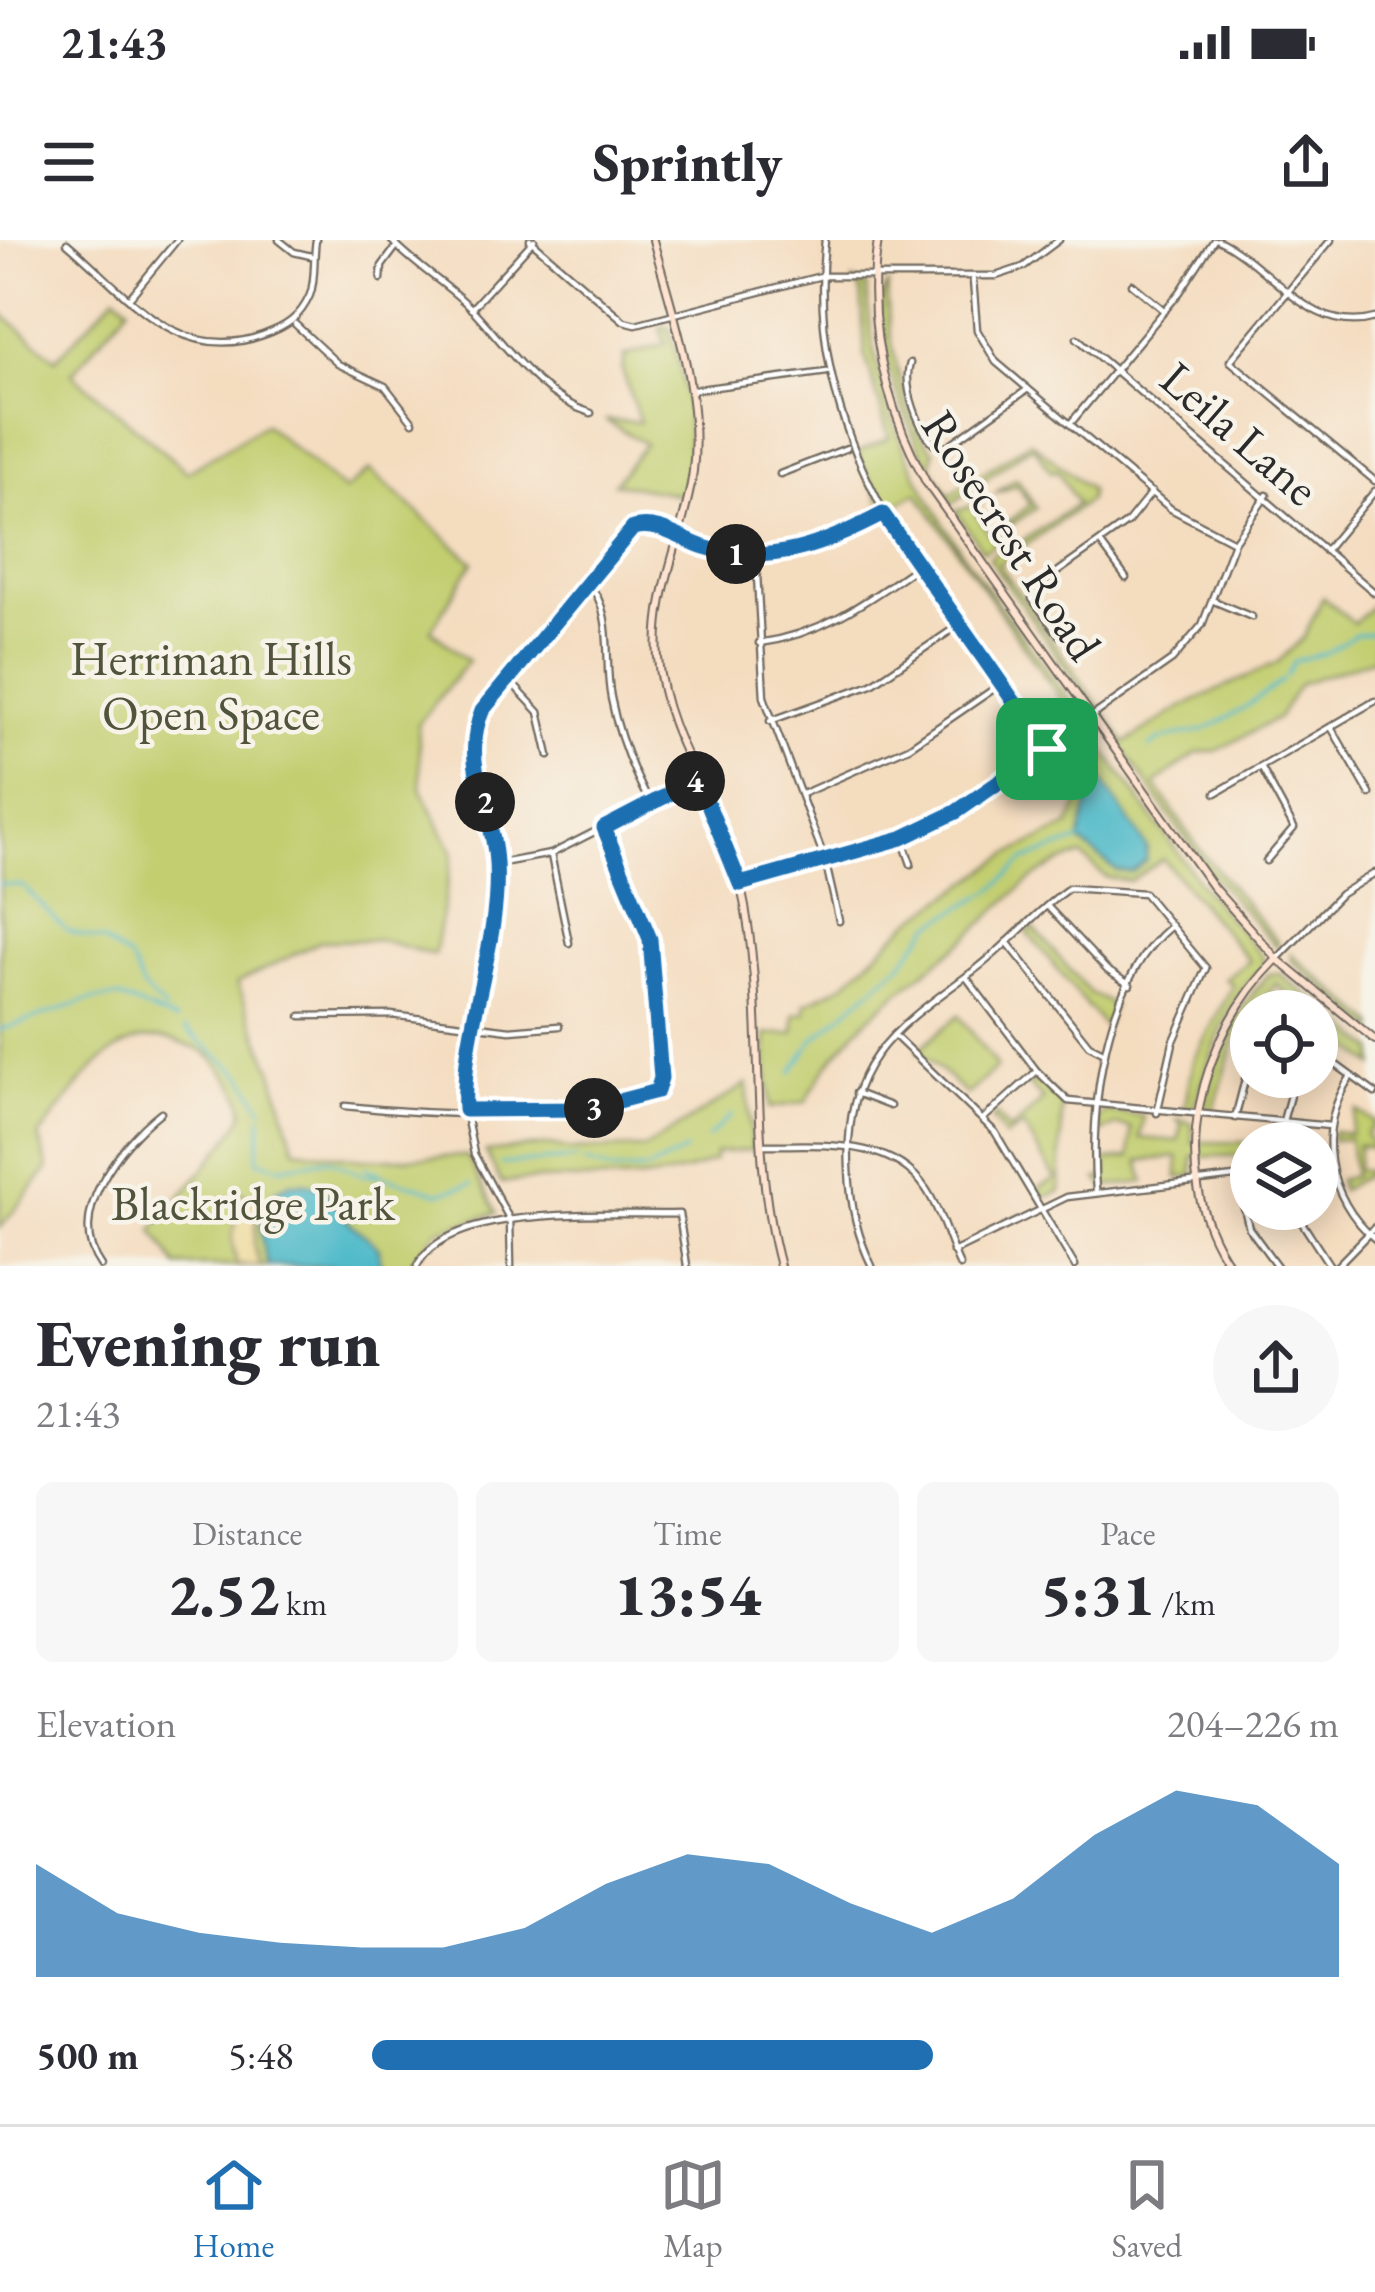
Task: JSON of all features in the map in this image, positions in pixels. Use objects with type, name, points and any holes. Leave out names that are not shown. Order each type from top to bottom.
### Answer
[{"type":"street","points":[[130,296],[177,240]]},
{"type":"street","points":[[279,240],[293,252],[313,256]]},
{"type":"street","points":[[68,243],[194,343],[228,346],[294,322],[312,292],[316,240]]},
{"type":"street","points":[[653,240],[692,390],[693,471],[660,597],[658,656],[663,700],[740,884],[768,1223],[780,1266]]},
{"type":"street","points":[[825,240],[820,276],[827,372],[849,447],[883,514],[1047,749]]},
{"type":"street","name":"Rosecrest Road","points":[[878,240],[874,275],[879,356],[910,453],[1212,886],[1277,959],[1375,1040]]},
{"type":"street","points":[[471,309],[532,241],[624,321],[635,324],[820,276],[973,280],[1023,267],[1059,240]]},
{"type":"street","points":[[1070,424],[1216,240],[1333,320],[1375,319]]},
{"type":"street","points":[[1331,240],[1230,361],[1375,481]]},
{"type":"street","points":[[381,279],[394,243],[471,309],[505,351],[537,379],[572,407],[591,413]]},
{"type":"street","points":[[973,280],[984,347],[1184,518],[1234,542]]},
{"type":"street","points":[[1132,284],[1165,310]]},
{"type":"street","points":[[294,322],[322,353],[385,386],[413,422]]},
{"type":"street","name":"Leila Lane","points":[[1078,338],[1267,495],[1375,593]]},
{"type":"street","points":[[910,363],[907,380],[935,446],[949,445],[1028,389]]},
{"type":"street","points":[[692,390],[827,372]]},
{"type":"street","points":[[780,474],[849,447]]},
{"type":"street","points":[[1325,551],[1375,491]]},
{"type":"street","points":[[1069,637],[1060,636],[1032,599],[1032,590],[1128,523],[1152,493]]},
{"type":"street","points":[[740,884],[902,838],[956,812],[1172,660],[1214,601],[1234,542],[1267,495]]},
{"type":"street","points":[[511,1266],[510,1220],[475,1154],[465,1110],[463,1071],[496,864],[490,817],[471,762],[470,744],[482,711],[633,528],[648,524],[704,547],[756,557],[807,549],[883,514]]},
{"type":"street","points":[[1100,542],[1126,578]]},
{"type":"street","points":[[756,557],[757,643],[770,721],[825,860],[839,921]]},
{"type":"street","points":[[757,643],[799,637],[841,620],[918,566]]},
{"type":"street","points":[[586,581],[606,613],[611,698],[635,775],[650,802]]},
{"type":"street","points":[[1214,601],[1252,617]]},
{"type":"street","points":[[770,721],[872,684],[959,625]]},
{"type":"street","points":[[507,679],[539,712],[549,757]]},
{"type":"street","points":[[802,794],[909,747],[1001,684]]},
{"type":"street","points":[[1216,794],[1375,701]]},
{"type":"street","points":[[1331,727],[1370,794]]},
{"type":"street","points":[[1262,767],[1294,826],[1266,861]]},
{"type":"street","points":[[1018,770],[1036,796]]},
{"type":"street","points":[[496,864],[551,854],[698,779]]},
{"type":"street","points":[[345,1106],[417,1114],[588,1109],[657,1091],[661,1078],[650,939],[604,828]]},
{"type":"street","points":[[902,838],[911,864]]},
{"type":"street","points":[[551,854],[561,883],[569,943]]},
{"type":"street","points":[[1230,1266],[1212,1233],[1198,1180],[1198,1116],[1208,1071],[1228,1021],[1277,959],[1341,894],[1375,873]]},
{"type":"street","points":[[872,1266],[855,1221],[848,1147],[855,1093],[868,1063],[927,1002],[966,977],[1076,886],[1142,892],[1207,972],[1173,1043],[1157,1113]]},
{"type":"street","points":[[1047,906],[1110,973],[1130,985]]},
{"type":"street","points":[[1096,1192],[1096,1107],[1106,1053],[1130,985],[1152,946],[1171,926]]},
{"type":"street","points":[[1007,942],[1090,1047],[1106,1053]]},
{"type":"street","points":[[966,977],[1060,1096],[1096,1107],[1292,1122]]},
{"type":"street","points":[[302,1016],[391,1015],[510,1030],[559,1026]]},
{"type":"street","points":[[894,1035],[983,1120],[1075,1266]]},
{"type":"street","points":[[1338,1066],[1375,1093]]},
{"type":"street","points":[[983,1120],[1037,1070]]},
{"type":"street","points":[[1332,1122],[1351,1076]]},
{"type":"street","points":[[855,1093],[890,1106]]},
{"type":"street","points":[[1235,1118],[1240,1098]]},
{"type":"street","points":[[1283,1121],[1289,1098]]},
{"type":"street","points":[[101,1266],[88,1241],[89,1212],[118,1157],[161,1112]]},
{"type":"street","points":[[762,1145],[848,1147],[892,1158],[914,1173],[928,1192],[960,1266]]},
{"type":"street","points":[[953,1252],[1038,1208],[1096,1192],[1230,1177]]},
{"type":"street","points":[[1338,1187],[1346,1208],[1372,1236]]},
{"type":"street","points":[[417,1266],[438,1239],[510,1220],[679,1214],[687,1266]]},
{"type":"street","points":[[1308,1230],[1333,1266],[1372,1236],[1375,1227]]},
{"type":"street","points":[[1250,1230],[1277,1266]]},
{"type":"green space","points":[[852,280],[867,287],[874,351],[889,410],[911,464],[969,563],[1077,711],[1076,721],[917,493],[886,511],[856,453],[889,438],[865,354],[861,291]]},
{"type":"green space","points":[[888,283],[893,347],[905,396],[934,451],[931,466],[949,495],[1031,441],[1090,490],[1088,501],[999,564],[1125,743],[1180,708],[1278,662],[1304,637],[1323,597],[1354,624],[1375,602],[1375,658],[1299,684],[1278,718],[1216,751],[1197,753],[1155,784],[1199,849],[1278,942],[1276,946],[1209,872],[989,558],[999,550],[1003,554],[1077,504],[1057,470],[1051,472],[1035,447],[1029,447],[951,504],[939,484],[911,428],[888,364],[881,305]]},
{"type":"green space","name":"Herriman Hills Open Space","points":[[116,295],[129,306],[72,373],[187,472],[265,424],[344,491],[370,470],[473,562],[431,630],[468,661],[418,724],[421,788],[453,853],[434,955],[381,940],[321,941],[237,983],[273,1072],[295,1149],[362,1159],[467,1156],[497,1213],[438,1230],[409,1266],[177,1266],[153,1230],[230,1135],[243,1106],[234,1084],[210,1056],[157,1038],[116,1050],[82,1081],[39,1136],[48,1169],[0,1228],[0,312],[56,359]]},
{"type":"green space","points":[[660,327],[669,327],[687,410],[682,495],[614,483],[645,444],[605,420],[640,422],[622,370],[625,356],[665,344]]},
{"type":"green space","points":[[1017,478],[1036,508],[992,538],[996,544],[983,551],[956,511],[981,503],[975,512],[991,536],[1030,505],[1017,485],[994,494]]},
{"type":"green space","points":[[1082,731],[1096,739],[1209,896],[1263,957],[1263,965],[1243,990],[1230,990],[1233,985],[1225,979],[1249,961],[1163,859],[1130,881],[1106,877],[1082,856],[1029,881],[891,999],[852,1035],[806,1102],[770,1108],[766,1035],[794,1033],[795,1014],[806,1012],[805,1004],[844,984],[910,922],[1008,855],[1069,826],[1080,801],[1047,755]]},
{"type":"green space","points":[[1033,928],[1090,993],[1113,1005],[1105,1028],[1027,932]]},
{"type":"green space","points":[[1291,954],[1334,990],[1326,990],[1291,960]]},
{"type":"green space","points":[[1279,973],[1300,990],[1282,990],[1276,984],[1271,990],[1256,990],[1268,974]]},
{"type":"green space","points":[[1230,991],[1230,1011],[1192,1110],[1184,1111],[1193,1061]]},
{"type":"green space","points":[[1338,993],[1375,1024],[1375,1031],[1338,1000]]},
{"type":"green space","points":[[959,1015],[997,1067],[967,1095],[918,1050]]},
{"type":"green space","points":[[1338,1020],[1375,1050],[1375,1066],[1338,1037]]},
{"type":"green space","points":[[1230,1032],[1230,1056],[1213,1112],[1205,1110]]},
{"type":"green space","points":[[1037,1080],[1062,1103],[1060,1192],[1042,1198],[1038,1189],[1056,1179],[1023,1126],[1005,1137],[992,1119],[996,1115],[1010,1131],[1043,1100],[1027,1083]]},
{"type":"green space","points":[[747,1084],[752,1150],[715,1153],[715,1160],[689,1170],[636,1179],[501,1183],[486,1152],[550,1145],[570,1150],[645,1148]]},
{"type":"green space","points":[[1356,1110],[1375,1122],[1366,1135],[1375,1149],[1358,1145],[1357,1170],[1372,1172],[1341,1190],[1338,1180],[1354,1176],[1349,1139],[1338,1140],[1338,1132],[1350,1134]]},
{"type":"green space","points":[[1104,1112],[1144,1116],[1140,1138],[1178,1141],[1182,1126],[1177,1119],[1192,1123],[1193,1142],[1230,1142],[1230,1156],[1193,1157],[1193,1175],[1178,1178],[1178,1157],[1139,1161],[1145,1182],[1105,1187],[1098,1179],[1106,1176],[1105,1161],[1130,1157],[1131,1128],[1117,1125],[1102,1132],[1097,1121]]},
{"type":"sand","points":[[241,1193],[259,1200],[254,1245],[260,1266],[237,1266],[232,1241]]},
{"type":"water","points":[[1082,750],[1147,847],[1146,861],[1132,872],[1117,871],[1079,841],[1088,805],[1062,764]]},
{"type":"water","points":[[291,1183],[321,1188],[379,1248],[380,1266],[268,1266],[262,1242],[266,1206]]},
{"type":"waterway","points":[[1287,675],[1294,661],[1326,653],[1356,634],[1375,633]]},
{"type":"waterway","points":[[1149,748],[1163,739],[1211,727],[1283,680]]},
{"type":"waterway","points":[[792,1072],[813,1040],[903,962],[931,925],[994,889],[1025,860],[1082,840]]},
{"type":"waterway","points":[[0,884],[23,886],[67,931],[103,941],[130,960]]},
{"type":"waterway","points":[[132,964],[142,987],[165,1010]]},
{"type":"waterway","points":[[0,1030],[86,1001],[117,997],[176,1021]]},
{"type":"waterway","points":[[185,1029],[244,1077],[263,1109]]},
{"type":"waterway","points":[[707,1138],[732,1115]]},
{"type":"waterway","points":[[262,1116],[257,1160],[280,1167],[329,1159],[362,1175],[381,1175],[439,1193],[472,1184]]},
{"type":"waterway","points":[[584,1162],[613,1171],[648,1170],[685,1151]]},
{"type":"waterway","points":[[501,1164],[577,1159]]},
{"type":"waterway","points":[[365,1168],[380,1174]]},
{"type":"route","points":[[883,514],[1047,749],[956,812],[902,838],[740,884],[698,779],[604,828],[650,939],[661,1078],[657,1091],[588,1109],[465,1110],[463,1071],[496,892],[490,817],[471,762],[470,744],[482,711],[620,537],[633,528],[648,524],[704,547],[756,557],[840,538],[883,514]]},
{"type":"park label","name":"Blackridge Park","points":[[253,1203]]}]
